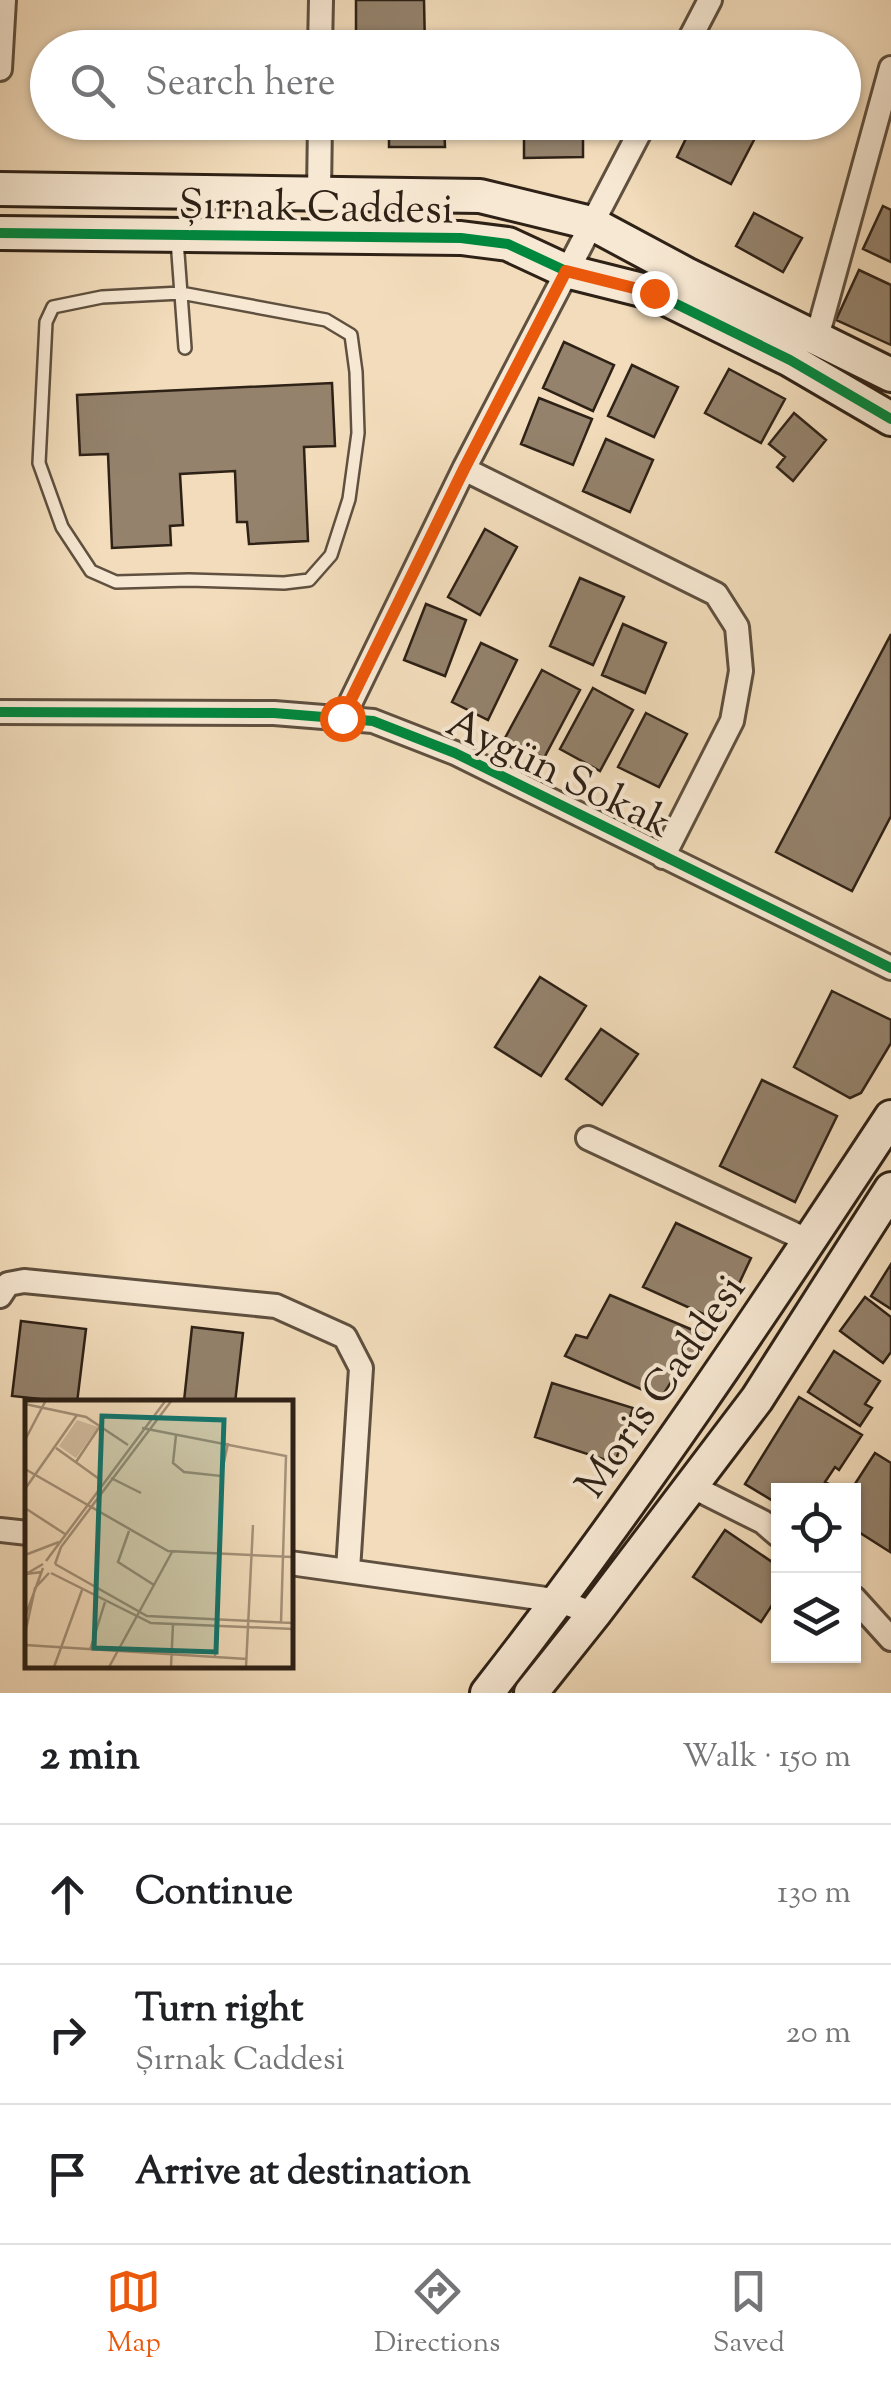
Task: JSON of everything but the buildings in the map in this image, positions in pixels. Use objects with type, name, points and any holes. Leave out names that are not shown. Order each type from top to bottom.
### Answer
[{"type":"street","points":[[0,69],[4,0]]},
{"type":"street","points":[[320,0],[320,30]]},
{"type":"street","points":[[694,30],[710,0]]},
{"type":"street","points":[[817,337],[891,68]]},
{"type":"street","points":[[319,193],[320,140]]},
{"type":"street","points":[[342,718],[464,469],[635,140]]},
{"type":"street","name":"Şırnak Caddesi","points":[[0,189],[480,196],[591,223],[891,375]]},
{"type":"street","name":"Şırnak Caddesi","points":[[0,234],[461,238],[508,244],[566,271],[654,293],[790,360],[891,420]]},
{"type":"street","points":[[464,469],[716,594],[737,627],[742,670],[732,721],[663,857]]},
{"type":"street","name":"Aygün Sokak","points":[[0,712],[274,713],[373,721],[455,753],[891,968]]},
{"type":"street","name":"Moris Caddesi","points":[[487,1693],[652,1474],[891,1117]]},
{"type":"street","points":[[588,1138],[809,1241]]},
{"type":"street","name":"Moris Caddesi","points":[[531,1693],[758,1399],[882,1225],[891,1189]]},
{"type":"street","points":[[0,1296],[8,1284],[24,1281],[276,1306],[345,1337],[361,1368],[348,1570]]},
{"type":"street","points":[[691,1486],[771,1529]]},
{"type":"street","points":[[0,1530],[25,1533]]},
{"type":"street","points":[[292,1563],[560,1601],[594,1614]]},
{"type":"street","points":[[861,1606],[890,1637]]},
{"type":"lane","points":[[177,236],[185,348]]},
{"type":"lane","points":[[181,293],[326,320],[352,335],[358,433],[349,499],[331,555],[309,580],[116,582],[92,571],[62,527],[40,463],[46,322],[54,307],[102,297],[181,293]]},
{"type":"cycle path","points":[[0,233],[461,238],[508,244],[566,271],[654,293],[790,360],[891,419]]},
{"type":"cycle path","points":[[0,712],[274,713],[373,721],[455,753],[891,968]]},
{"type":"route","points":[[342,718],[566,271],[654,293]]}]
